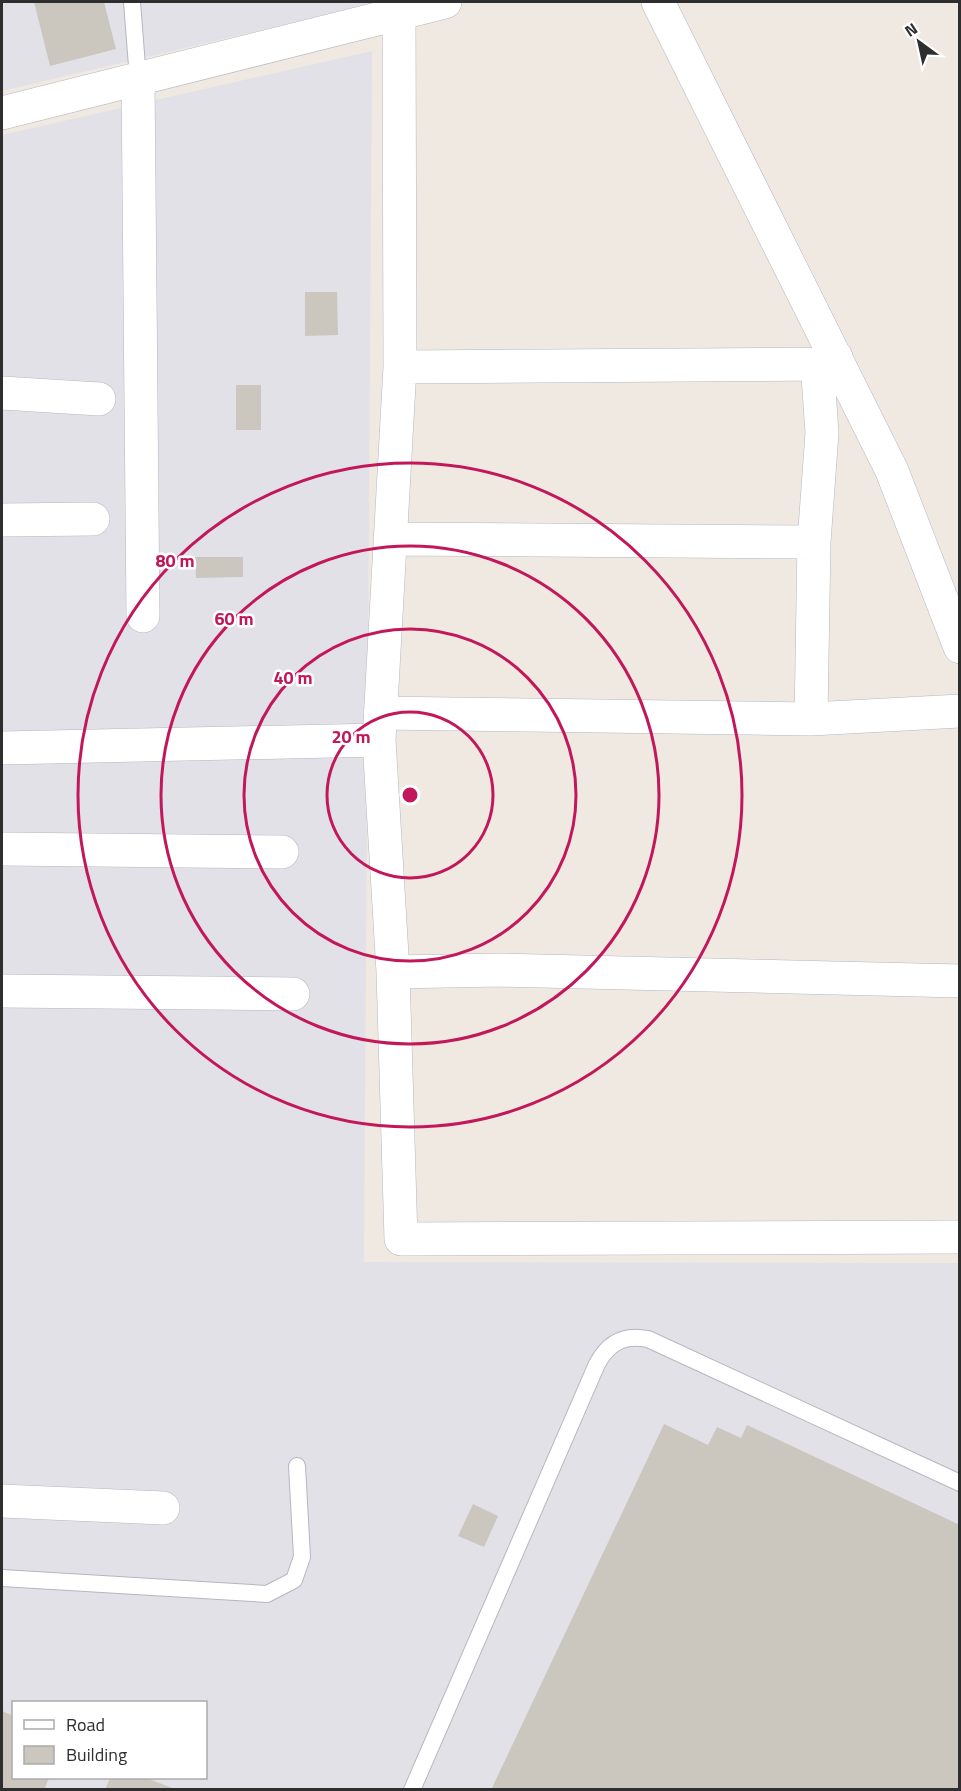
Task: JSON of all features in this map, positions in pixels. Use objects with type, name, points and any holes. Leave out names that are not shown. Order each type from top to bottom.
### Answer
[{"type":"street","points":[[2,113],[445,2]]},
{"type":"street","points":[[658,2],[828,360],[892,471],[960,647]]},
{"type":"street","points":[[399,13],[400,367],[380,727],[393,972],[401,1239],[960,1237]]},
{"type":"street","points":[[138,79],[143,616]]},
{"type":"street","points":[[400,367],[828,360]]},
{"type":"street","points":[[811,719],[814,542],[822,433],[818,376],[828,360]]},
{"type":"street","points":[[2,393],[99,399]]},
{"type":"street","points":[[2,520],[93,519]]},
{"type":"street","points":[[390,539],[814,542]]},
{"type":"street","points":[[2,748],[380,727],[811,719],[960,711]]},
{"type":"street","points":[[2,849],[282,852]]},
{"type":"street","points":[[393,972],[502,970],[960,981]]},
{"type":"street","points":[[2,991],[293,994]]},
{"type":"street","points":[[2,1501],[164,1508]]},
{"type":"lane","points":[[132,2],[138,79]]},
{"type":"lane","points":[[412,1790],[597,1364],[607,1348],[618,1340],[638,1337],[648,1339],[960,1483]]},
{"type":"lane","points":[[2,1578],[267,1594],[294,1580],[302,1557],[297,1466]]},
{"type":"shaded area","points":[[2,2],[381,2],[2,91]]},
{"type":"shaded area","points":[[372,51],[364,1262],[959,1263],[959,1789],[2,1789],[2,135]]},
{"type":"building","points":[[34,2],[104,2],[116,49],[50,66]]},
{"type":"building","points":[[305,292],[337,292],[338,335],[305,336]]},
{"type":"building","points":[[236,385],[261,385],[261,430],[236,430]]},
{"type":"building","points":[[195,557],[243,557],[243,577],[196,578]]},
{"type":"building","points":[[664,1424],[708,1445],[717,1427],[741,1438],[747,1425],[960,1525],[960,1790],[491,1790]]},
{"type":"building","points":[[473,1504],[498,1516],[484,1547],[458,1536]]},
{"type":"building","points":[[2,1711],[12,1715],[12,1779],[49,1779],[44,1790],[2,1790]]},
{"type":"building","points":[[110,1779],[149,1779],[175,1789],[105,1790]]}]
